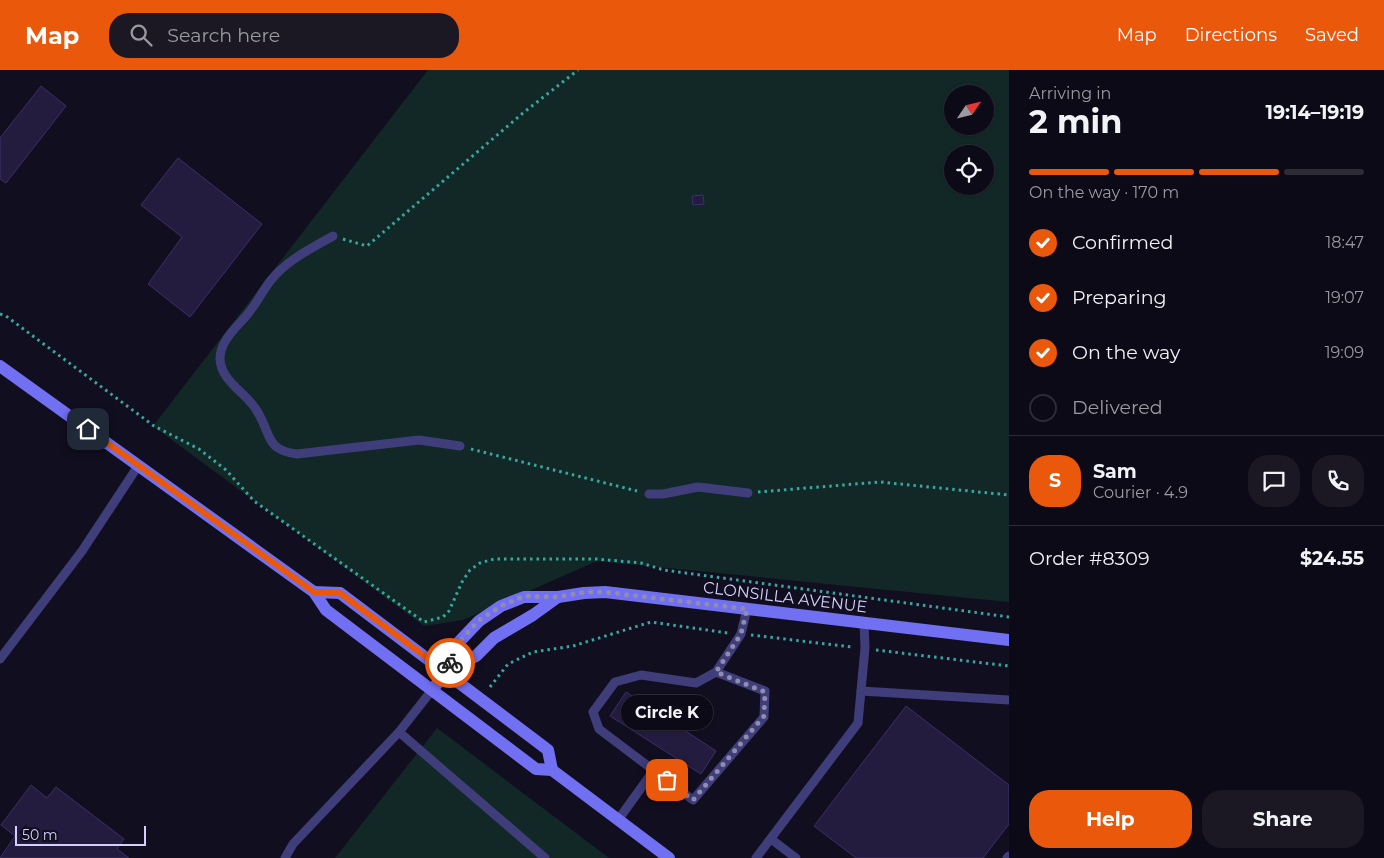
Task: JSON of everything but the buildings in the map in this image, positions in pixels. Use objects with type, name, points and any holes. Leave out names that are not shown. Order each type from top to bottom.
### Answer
[{"type":"main road","points":[[0,366],[314,592],[326,610],[536,769],[552,770],[669,858]]},
{"type":"main road","points":[[314,592],[340,593],[446,672],[548,750],[552,770]]},
{"type":"main road","name":"CLONSILLA AVENUE","points":[[432,690],[446,672],[458,643],[478,621],[501,606],[524,596],[558,597],[584,592],[604,592],[1009,640]]},
{"type":"main road","name":"CLONSILLA AVENUE","points":[[446,672],[476,656],[494,638],[533,616],[558,597]]},
{"type":"lane","points":[[333,236],[307,251],[272,279],[250,311],[224,343],[220,359],[230,383],[256,408],[274,448],[283,452],[298,454],[419,440],[460,446]]},
{"type":"lane","points":[[0,659],[82,551],[138,466]]},
{"type":"lane","points":[[649,494],[663,494],[698,487],[748,493]]},
{"type":"lane","points":[[716,672],[765,692],[764,716],[693,800],[599,729],[593,712],[615,682],[642,674],[696,683],[716,672],[741,634],[747,609]]},
{"type":"lane","points":[[756,858],[858,723],[865,648],[864,623]]},
{"type":"lane","points":[[285,858],[293,844],[399,732],[432,690]]},
{"type":"lane","points":[[861,691],[1009,700]]},
{"type":"lane","points":[[399,732],[545,858]]},
{"type":"lane","points":[[618,820],[654,770]]},
{"type":"lane","points":[[771,839],[796,858]]},
{"type":"path","points":[[333,236],[367,246],[523,113],[578,70]]},
{"type":"path","points":[[0,314],[6,316],[154,426],[198,450],[226,470],[254,501],[424,622],[434,621],[449,610],[462,582],[470,570],[480,563],[494,559],[566,559],[641,563],[664,570],[1009,617]]},
{"type":"path","points":[[460,446],[649,494]]},
{"type":"path","points":[[748,493],[880,482],[1009,495]]},
{"type":"green space","points":[[428,70],[1009,70],[1009,602],[597,561],[463,620],[424,626],[153,426]]},
{"type":"green space","points":[[437,728],[609,858],[335,858]]},
{"type":"way so far","points":[[450,663],[458,643],[478,621],[501,606],[524,596],[558,597],[584,592],[604,592],[747,609],[741,634],[716,672],[765,692],[764,716],[693,800],[667,780]]},
{"type":"place","name":"Circle K","points":[[667,780]]},
{"type":"route","points":[[88,429],[314,592],[340,593],[446,672],[450,663]]}]
